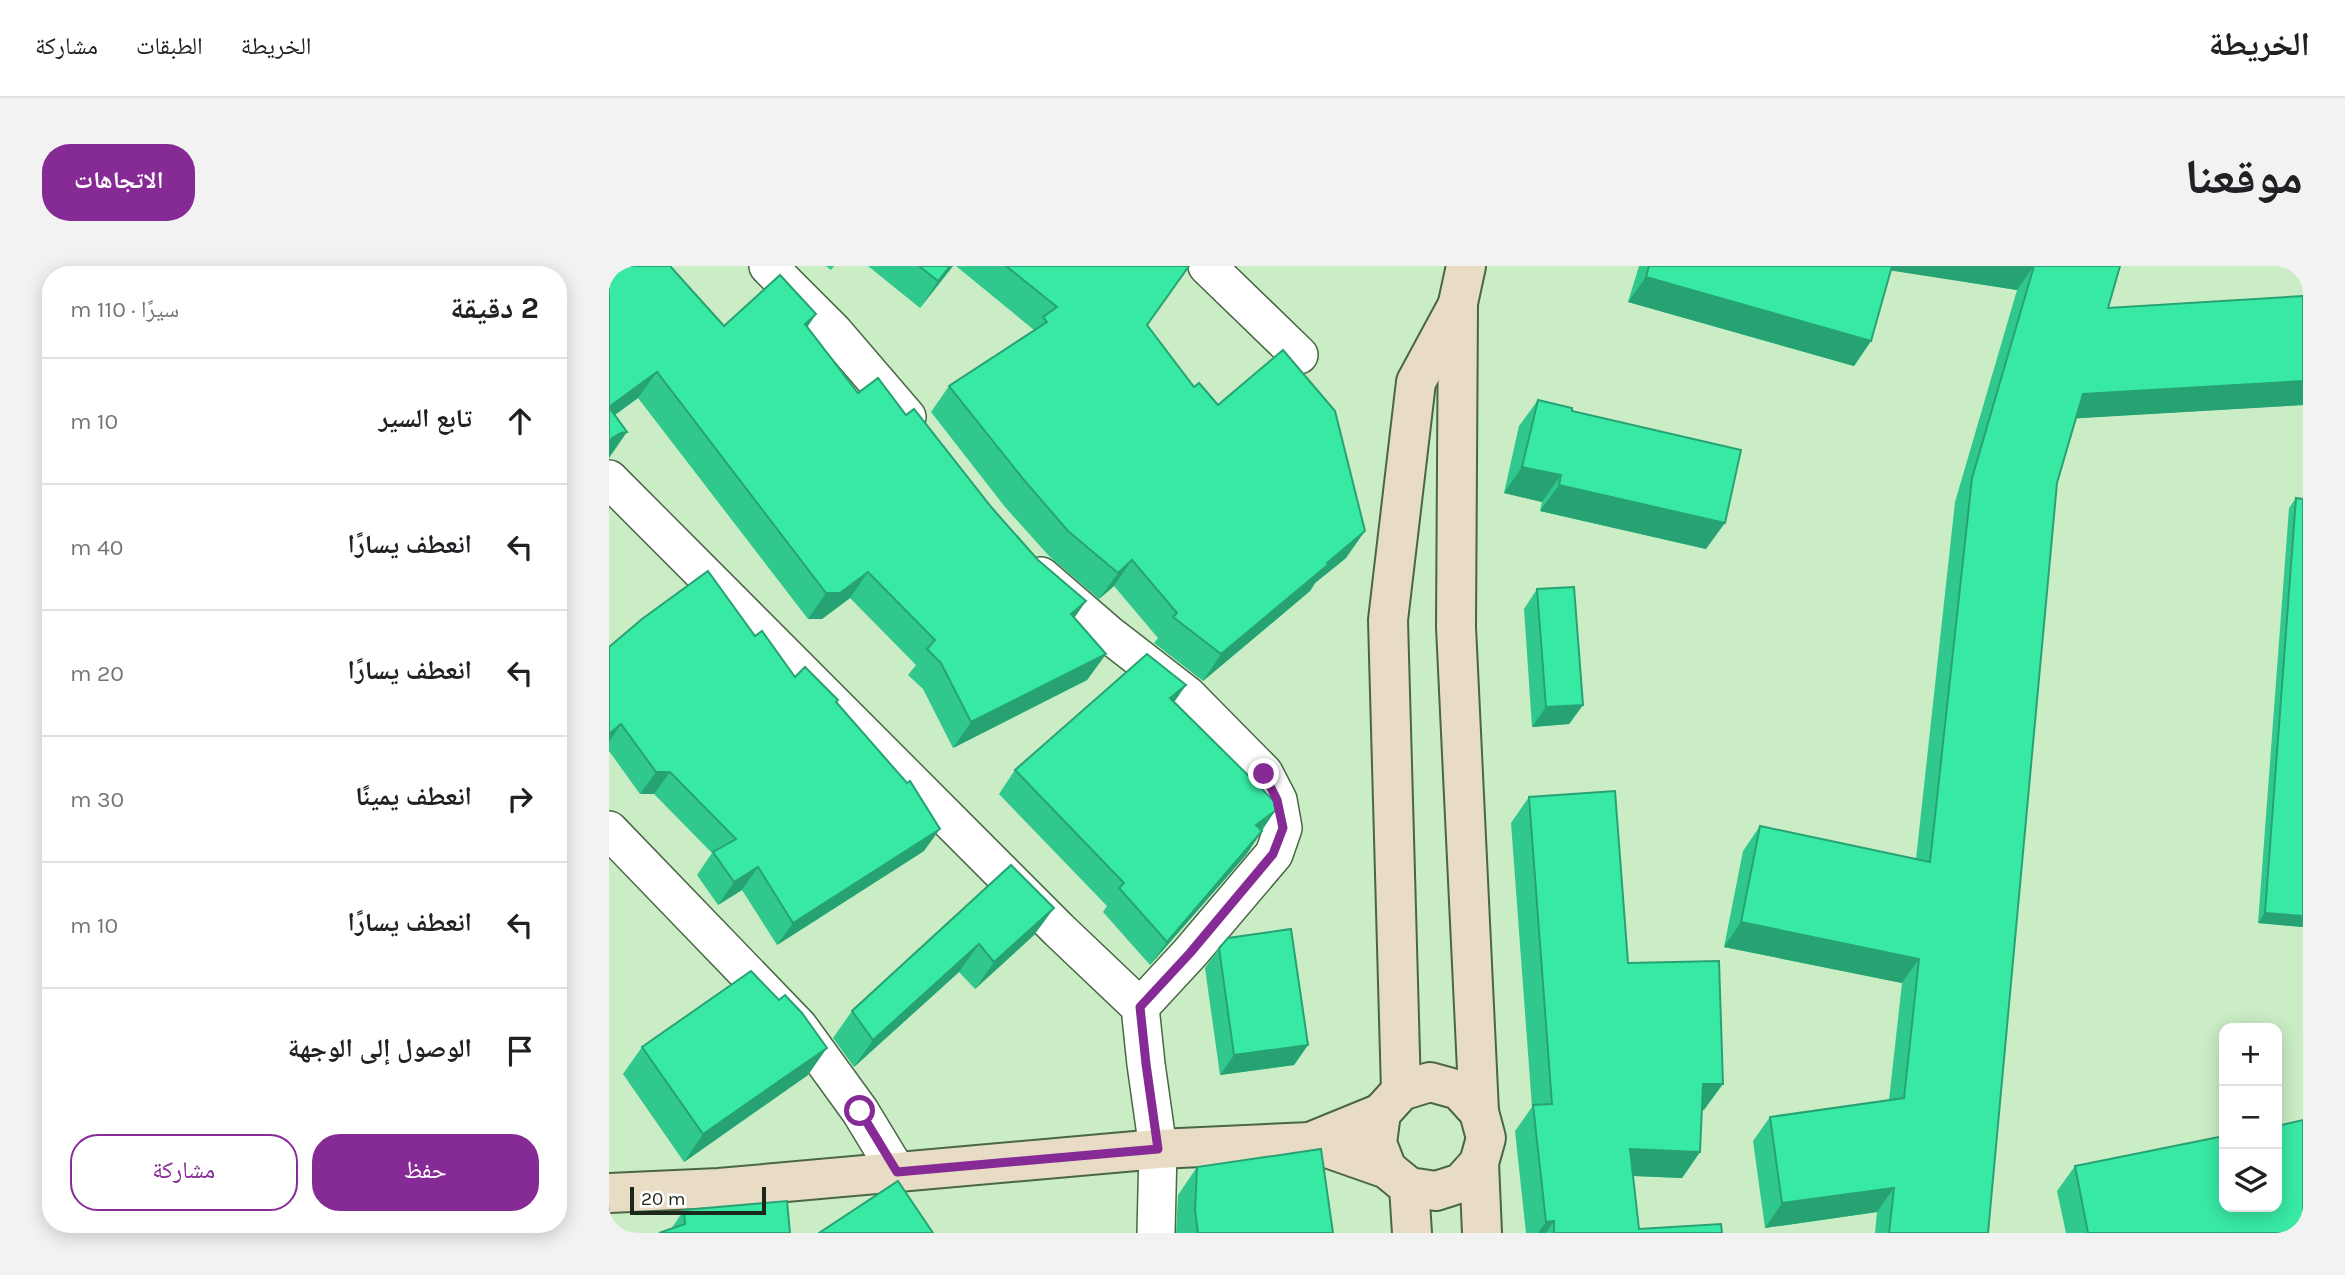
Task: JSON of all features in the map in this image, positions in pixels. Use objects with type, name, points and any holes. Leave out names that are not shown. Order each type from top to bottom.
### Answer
[{"type":"main road","points":[[1466,266],[1458,303],[1456,627],[1479,1112],[1486,1138],[1479,1163],[1482,1233]]},
{"type":"main road","points":[[1412,1233],[1398,1178],[1377,1143],[1391,1102],[1388,620],[1416,382],[1458,303]]},
{"type":"main road","points":[[609,1193],[719,1188],[1158,1149],[1310,1142],[1430,1082],[1459,1090],[1479,1112]]},
{"type":"main road","points":[[1310,1142],[1436,1191],[1461,1183],[1479,1163]]},
{"type":"street","points":[[768,266],[834,332],[927,440]]},
{"type":"street","points":[[1207,266],[1300,355]]},
{"type":"street","points":[[609,479],[1059,930],[1140,1007],[1158,1149],[1156,1233]]},
{"type":"street","points":[[1017,551],[1035,572],[1107,633],[1187,695],[1264,774],[1277,800],[1283,828],[1273,854],[1190,953],[1140,1007]]},
{"type":"street","points":[[609,830],[799,1027],[860,1111],[897,1172]]},
{"type":"building","points":[[609,266],[670,266],[724,326],[780,275],[816,314],[805,324],[858,393],[878,378],[906,415],[914,409],[992,508],[1038,560],[1086,601],[1071,614],[1106,654],[971,722],[941,663],[927,649],[935,640],[868,572],[840,593],[826,593],[657,372],[609,407]]},
{"type":"building","points":[[919,266],[950,266],[938,281]]},
{"type":"building","points":[[1006,266],[1189,266],[1147,325],[1194,387],[1199,383],[1218,405],[1283,350],[1335,411],[1365,531],[1221,654],[1173,617],[1177,613],[1132,560],[1118,573],[1068,531],[949,386],[1047,322],[1043,317],[1057,307]]},
{"type":"building","points":[[1649,266],[1892,266],[1871,341],[1646,277]]},
{"type":"building","points":[[2034,266],[2120,266],[2108,308],[2303,296],[2303,381],[2083,394],[2057,483],[1988,1233],[1889,1233],[1894,1188],[1782,1203],[1770,1117],[1904,1098],[1919,959],[1741,922],[1760,826],[1930,862],[1972,478]]},
{"type":"building","points":[[1538,400],[1572,408],[1572,411],[1741,450],[1725,523],[1559,485],[1561,475],[1522,467]]},
{"type":"building","points":[[609,407],[627,432],[612,438],[609,444]]},
{"type":"building","points":[[2296,498],[2303,499],[2303,916],[2265,913]]},
{"type":"building","points":[[708,571],[755,636],[762,631],[795,677],[805,667],[838,700],[836,702],[907,783],[910,781],[940,829],[793,923],[758,867],[734,882],[713,852],[736,839],[670,772],[656,772],[621,724],[609,734],[609,647],[642,619]]},
{"type":"building","points":[[1574,587],[1583,705],[1546,707],[1537,589]]},
{"type":"building","points":[[1147,654],[1186,685],[1170,698],[1277,804],[1275,811],[1256,825],[1262,831],[1167,942],[1119,888],[1124,883],[1015,770]]},
{"type":"building","points":[[1615,791],[1628,963],[1719,961],[1723,1084],[1703,1084],[1700,1152],[1630,1149],[1639,1229],[1721,1224],[1722,1233],[1554,1233],[1554,1221],[1546,1222],[1533,1105],[1552,1104],[1529,797]]},
{"type":"building","points":[[1011,865],[1054,908],[994,962],[979,944],[873,1040],[852,1011]]},
{"type":"building","points":[[1291,929],[1308,1045],[1234,1055],[1219,948],[1228,938]]},
{"type":"building","points":[[751,971],[779,1000],[785,995],[802,1013],[827,1048],[703,1134],[642,1047]]},
{"type":"building","points":[[2303,1120],[2303,1233],[2088,1233],[2075,1166],[2219,1137],[2219,1212],[2282,1212],[2282,1125]]},
{"type":"building","points":[[1321,1149],[1333,1233],[1198,1233],[1195,1211],[1197,1167]]},
{"type":"building","points":[[898,1181],[933,1233],[819,1233]]},
{"type":"building","points":[[787,1201],[790,1233],[659,1233],[685,1224],[684,1210]]},
{"type":"route","points":[[860,1111],[897,1172],[1158,1149],[1140,1007],[1190,953],[1273,854],[1283,828],[1277,800],[1264,774]]}]
